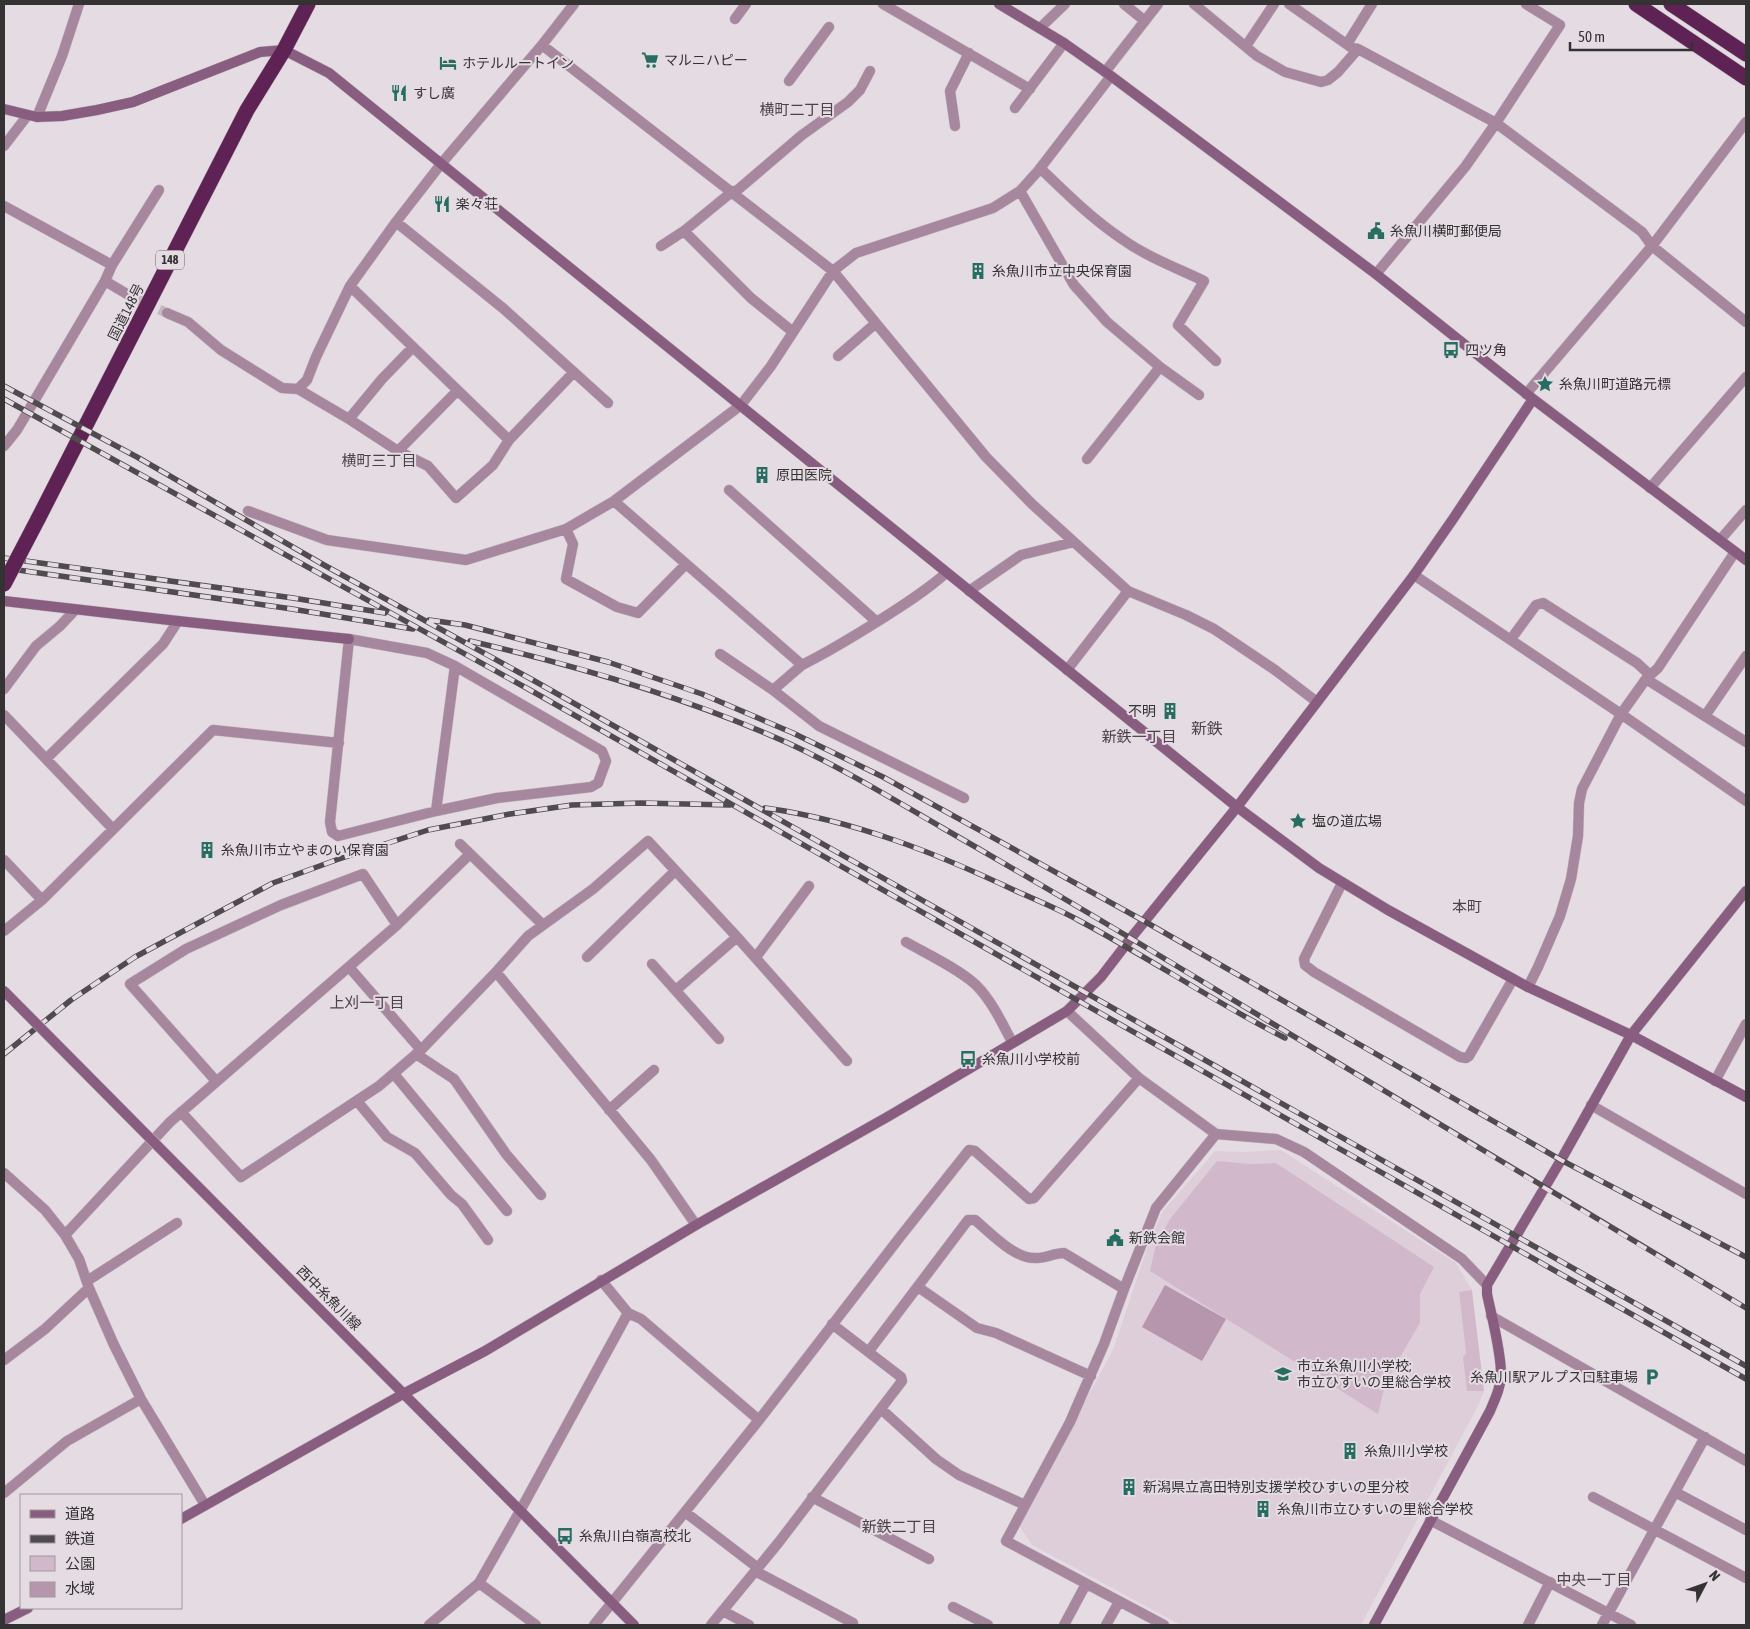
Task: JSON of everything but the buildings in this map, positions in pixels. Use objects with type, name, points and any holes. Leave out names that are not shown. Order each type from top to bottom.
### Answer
[{"type":"highway","name":"国道148号","points":[[4,584],[247,110],[284,50],[308,4]]},
{"type":"highway","points":[[1636,4],[1746,78]]},
{"type":"highway","points":[[1670,4],[1746,54]]},
{"type":"street","points":[[4,146],[32,116],[62,56],[79,4]]},
{"type":"street","points":[[298,389],[308,380],[316,357],[350,286],[441,164],[542,45],[574,4]]},
{"type":"street","points":[[735,19],[746,4]]},
{"type":"street","points":[[883,4],[1030,89]]},
{"type":"street","points":[[1000,4],[1064,43],[1108,74],[1376,274],[1529,397],[1746,560]]},
{"type":"street","points":[[1040,28],[1065,4]]},
{"type":"street","points":[[1124,4],[1145,20]]},
{"type":"street","points":[[248,511],[327,540],[466,560],[566,529],[614,501],[741,405],[751,394],[833,270],[856,253],[993,208],[1020,191],[1040,168],[1158,4]]},
{"type":"street","points":[[1194,4],[1271,65],[1285,72],[1321,82],[1328,80],[1338,72],[1358,49]]},
{"type":"street","points":[[1246,46],[1274,4]]},
{"type":"street","points":[[1289,4],[1347,44],[1496,123],[1642,232],[1652,246],[1746,322]]},
{"type":"street","points":[[1347,44],[1372,4]]},
{"type":"street","points":[[1376,274],[1465,167],[1560,25],[1526,4]]},
{"type":"street","points":[[789,81],[829,27]]},
{"type":"street","points":[[1015,108],[1064,43]]},
{"type":"street","points":[[542,45],[833,270],[986,457],[1032,504],[1128,592],[1186,614],[1214,628],[1254,654],[1317,702]]},
{"type":"street","points":[[4,109],[32,116],[62,116],[133,102],[260,52],[284,50],[329,73],[1236,807],[1319,868],[1388,910],[1513,979],[1630,1036],[1746,1097]]},
{"type":"street","points":[[955,126],[950,91],[969,54]]},
{"type":"street","points":[[661,246],[684,231],[802,135],[848,102],[860,90],[870,71]]},
{"type":"street","points":[[182,1518],[270,1471],[403,1394],[485,1351],[601,1280],[889,1116],[1066,1011],[1101,977],[1317,702],[1414,574],[1453,519],[1529,397],[1652,246],[1746,122]]},
{"type":"street","points":[[1040,168],[1074,200],[1122,240],[1204,281],[1178,326],[1216,361]]},
{"type":"street","points":[[4,446],[17,430],[105,281],[112,265],[159,190]]},
{"type":"street","points":[[1020,191],[1074,285],[1107,322],[1160,368],[1199,395]]},
{"type":"street","points":[[4,206],[112,265]]},
{"type":"street","points":[[396,222],[504,309],[608,403]]},
{"type":"street","points":[[684,231],[751,298],[793,332]]},
{"type":"street","points":[[105,281],[132,297]]},
{"type":"street","points":[[350,286],[509,440]]},
{"type":"street","points":[[167,313],[188,322],[221,350],[282,388],[298,389],[398,451],[428,466],[456,498],[493,465],[509,440],[574,372]]},
{"type":"street","points":[[838,356],[876,322]]},
{"type":"street","points":[[349,419],[382,379],[413,348]]},
{"type":"street","points":[[1087,459],[1160,368]]},
{"type":"street","points":[[1650,488],[1746,377]]},
{"type":"street","points":[[398,451],[458,391]]},
{"type":"street","points":[[729,490],[877,622]]},
{"type":"street","points":[[614,501],[802,665]]},
{"type":"street","points":[[1720,540],[1746,510]]},
{"type":"street","points":[[566,529],[573,544],[566,578],[617,607],[638,613],[686,564]]},
{"type":"street","points":[[969,591],[1021,555],[1074,542]]},
{"type":"street","points":[[1528,986],[1560,916],[1571,879],[1578,836],[1579,803],[1582,789],[1621,714],[1648,677],[1658,668],[1735,552]]},
{"type":"street","points":[[773,690],[802,665],[828,652],[877,622],[946,573]]},
{"type":"street","points":[[1414,574],[1746,801]]},
{"type":"street","points":[[1067,670],[1128,592]]},
{"type":"street","points":[[4,601],[349,639],[427,653],[455,666],[602,751],[606,761],[598,783],[591,787],[497,798],[436,811],[338,836],[332,832],[330,822],[349,639]]},
{"type":"street","points":[[1511,639],[1536,605],[1543,603],[1637,662],[1648,677],[1746,742]]},
{"type":"street","points":[[4,689],[36,646],[60,626],[75,610]]},
{"type":"street","points":[[46,758],[163,644],[178,621]]},
{"type":"street","points":[[720,654],[773,690],[819,726],[964,798]]},
{"type":"street","points":[[1705,716],[1746,656]]},
{"type":"street","points":[[436,811],[455,666]]},
{"type":"street","points":[[4,715],[113,829]]},
{"type":"street","points":[[4,932],[42,900],[212,730],[339,743]]},
{"type":"street","points":[[182,1112],[241,1177],[358,1101],[394,1074],[496,972],[528,936],[593,889],[648,841],[756,958],[847,1061]]},
{"type":"street","points":[[460,844],[543,925]]},
{"type":"street","points":[[65,1235],[170,1122],[397,924],[470,854]]},
{"type":"street","points":[[4,860],[42,900]]},
{"type":"street","points":[[587,957],[676,871]]},
{"type":"street","points":[[216,1081],[130,984],[186,949],[281,905],[363,874],[397,924]]},
{"type":"street","points":[[1342,882],[1304,959],[1305,965],[1460,1057],[1466,1058],[1469,1056],[1513,979]]},
{"type":"street","points":[[756,958],[808,886]]},
{"type":"street","points":[[1487,1285],[1561,1160],[1630,1036],[1746,891]]},
{"type":"street","points":[[676,990],[737,937]]},
{"type":"street","points":[[906,942],[976,985],[990,1003],[1012,1042]]},
{"type":"street","points":[[652,964],[720,1040]]},
{"type":"street","points":[[349,966],[418,1052],[454,1079],[506,1154],[541,1194]]},
{"type":"street","points":[[496,972],[652,1160],[696,1225]]},
{"type":"street","name":"西中糸魚川線","points":[[4,991],[634,1625]]},
{"type":"street","points":[[1066,1011],[1140,1078],[1216,1134],[1276,1139],[1304,1152],[1462,1259],[1487,1285],[1500,1363],[1501,1375],[1498,1390],[1490,1411],[1374,1625]]},
{"type":"street","points":[[1716,1081],[1746,1024]]},
{"type":"street","points":[[609,1110],[654,1070]]},
{"type":"street","points":[[394,1074],[508,1211]]},
{"type":"street","points":[[594,1625],[759,1420],[969,1150],[975,1151],[1028,1199],[1034,1198],[1140,1078]]},
{"type":"street","points":[[358,1101],[388,1136],[415,1153],[451,1195],[462,1204],[488,1240]]},
{"type":"street","points":[[1591,1105],[1746,1194]]},
{"type":"street","points":[[1164,1625],[1006,1541],[1070,1422],[1104,1344],[1156,1208],[1216,1134]]},
{"type":"street","points":[[4,1173],[45,1210],[65,1235],[79,1259],[114,1345],[141,1399],[206,1505]]},
{"type":"street","points":[[869,1351],[968,1220],[975,1220],[1003,1245],[1022,1255],[1035,1259],[1047,1257],[1055,1253],[1064,1253],[1124,1289]]},
{"type":"street","points":[[4,1360],[46,1329],[88,1284],[177,1223]]},
{"type":"street","points":[[601,1280],[628,1314],[641,1319],[759,1420]]},
{"type":"street","points":[[918,1288],[977,1328],[996,1333],[1090,1376]]},
{"type":"street","points":[[429,1625],[480,1583],[628,1314]]},
{"type":"street","points":[[1491,1316],[1746,1461]]},
{"type":"street","points":[[711,1625],[757,1569],[902,1381],[901,1377],[832,1324]]},
{"type":"street","points":[[4,1493],[68,1441],[141,1399]]},
{"type":"street","points":[[881,1409],[936,1459],[959,1475],[1025,1505]]},
{"type":"street","points":[[1602,1625],[1656,1530],[1705,1437]]},
{"type":"street","points":[[1676,1492],[1746,1530]]},
{"type":"street","points":[[812,1497],[929,1559]]},
{"type":"street","points":[[1594,1497],[1746,1578]]},
{"type":"street","points":[[685,1512],[757,1569],[852,1623]]},
{"type":"street","points":[[1430,1520],[1631,1625]]},
{"type":"street","points":[[1528,1625],[1550,1582]]},
{"type":"street","points":[[480,1583],[536,1625]]},
{"type":"street","points":[[1064,1625],[1086,1584]]},
{"type":"street","points":[[1106,1625],[1119,1602]]},
{"type":"street","points":[[952,1607],[988,1625]]},
{"type":"street","points":[[4,1620],[26,1609]]},
{"type":"street","points":[[722,1611],[749,1625]]},
{"type":"shaded area","name":"市立糸魚川小学校; 市立ひすいの里総合学校","points":[[1281,1150],[1456,1263],[1472,1290],[1459,1293],[1466,1354],[1467,1391],[1484,1391],[1478,1406],[1361,1625],[1181,1625],[1032,1545],[1018,1524],[1113,1350],[1149,1242],[1163,1211],[1215,1151]]},
{"type":"green space","points":[[1217,1161],[1251,1164],[1276,1163],[1434,1267],[1420,1294],[1420,1323],[1386,1381],[1378,1414],[1150,1271],[1156,1244],[1170,1219]]},
{"type":"green space","points":[[1472,1290],[1484,1391],[1467,1391],[1463,1357],[1466,1354],[1459,1292]]},
{"type":"water","points":[[1165,1285],[1226,1319],[1202,1361],[1142,1327]]},
{"type":"tunnel","points":[[132,297],[167,313]]},
{"type":"railway","points":[[4,386],[137,457],[324,565],[531,679],[1746,1366]]},
{"type":"railway","points":[[4,399],[530,690],[1746,1379]]},
{"type":"railway","points":[[4,558],[293,598],[385,613]]},
{"type":"railway","points":[[4,568],[292,609],[413,629]]},
{"type":"railway","points":[[429,620],[465,625],[608,662],[702,694],[793,733],[883,777],[1144,921],[1561,1160],[1746,1257]]},
{"type":"railway","points":[[470,641],[591,672],[671,697],[749,726],[827,762],[1094,916],[1746,1308]]},
{"type":"railway","points":[[4,1054],[71,1000],[135,957],[273,883],[336,860],[428,830],[510,814],[572,805],[641,803],[730,805]]},
{"type":"railway","points":[[765,808],[798,813],[862,830],[925,851],[986,877],[1078,920],[1285,1038]]},
{"type":"place","name":"マルニハピー","points":[[650,60]]},
{"type":"place","name":"ホテルルートイン","points":[[448,63]]},
{"type":"place","name":"すし廣","points":[[399,93]]},
{"type":"place","name":"楽々荘","points":[[442,204]]},
{"type":"place","name":"糸魚川横町郵便局","points":[[1376,231]]},
{"type":"place","name":"糸魚川市立中央保育園","points":[[978,271]]},
{"type":"place","name":"四ツ角","points":[[1451,350]]},
{"type":"place","name":"糸魚川町道路元標","points":[[1545,384]]},
{"type":"place","name":"原田医院","points":[[762,475]]},
{"type":"place","name":"不明","points":[[1170,711]]},
{"type":"place","name":"塩の道広場","points":[[1298,821]]},
{"type":"place","name":"糸魚川市立やまのい保育園","points":[[207,850]]},
{"type":"place","name":"糸魚川小学校前","points":[[968,1059]]},
{"type":"place","name":"新鉄会館","points":[[1115,1238]]},
{"type":"place","name":"市立糸魚川小学校; 市立ひすいの里総合学校","points":[[1283,1374]]},
{"type":"place","name":"糸魚川駅アルプス口駐車場","points":[[1652,1377]]},
{"type":"place","name":"糸魚川小学校","points":[[1350,1451]]},
{"type":"place","name":"新潟県立高田特別支援学校ひすいの里分校","points":[[1129,1487]]},
{"type":"place","name":"糸魚川市立ひすいの里総合学校","points":[[1263,1509]]},
{"type":"place","name":"糸魚川白嶺高校北","points":[[565,1536]]},
{"type":"district","name":"横町二丁目","points":[[797,110]]},
{"type":"district","name":"横町三丁目","points":[[379,461]]},
{"type":"district","name":"新鉄","points":[[1207,728]]},
{"type":"district","name":"新鉄一丁目","points":[[1139,737]]},
{"type":"district","name":"本町","points":[[1467,907]]},
{"type":"district","name":"上刈一丁目","points":[[367,1003]]},
{"type":"district","name":"新鉄二丁目","points":[[899,1527]]},
{"type":"district","name":"中央一丁目","points":[[1594,1580]]}]
